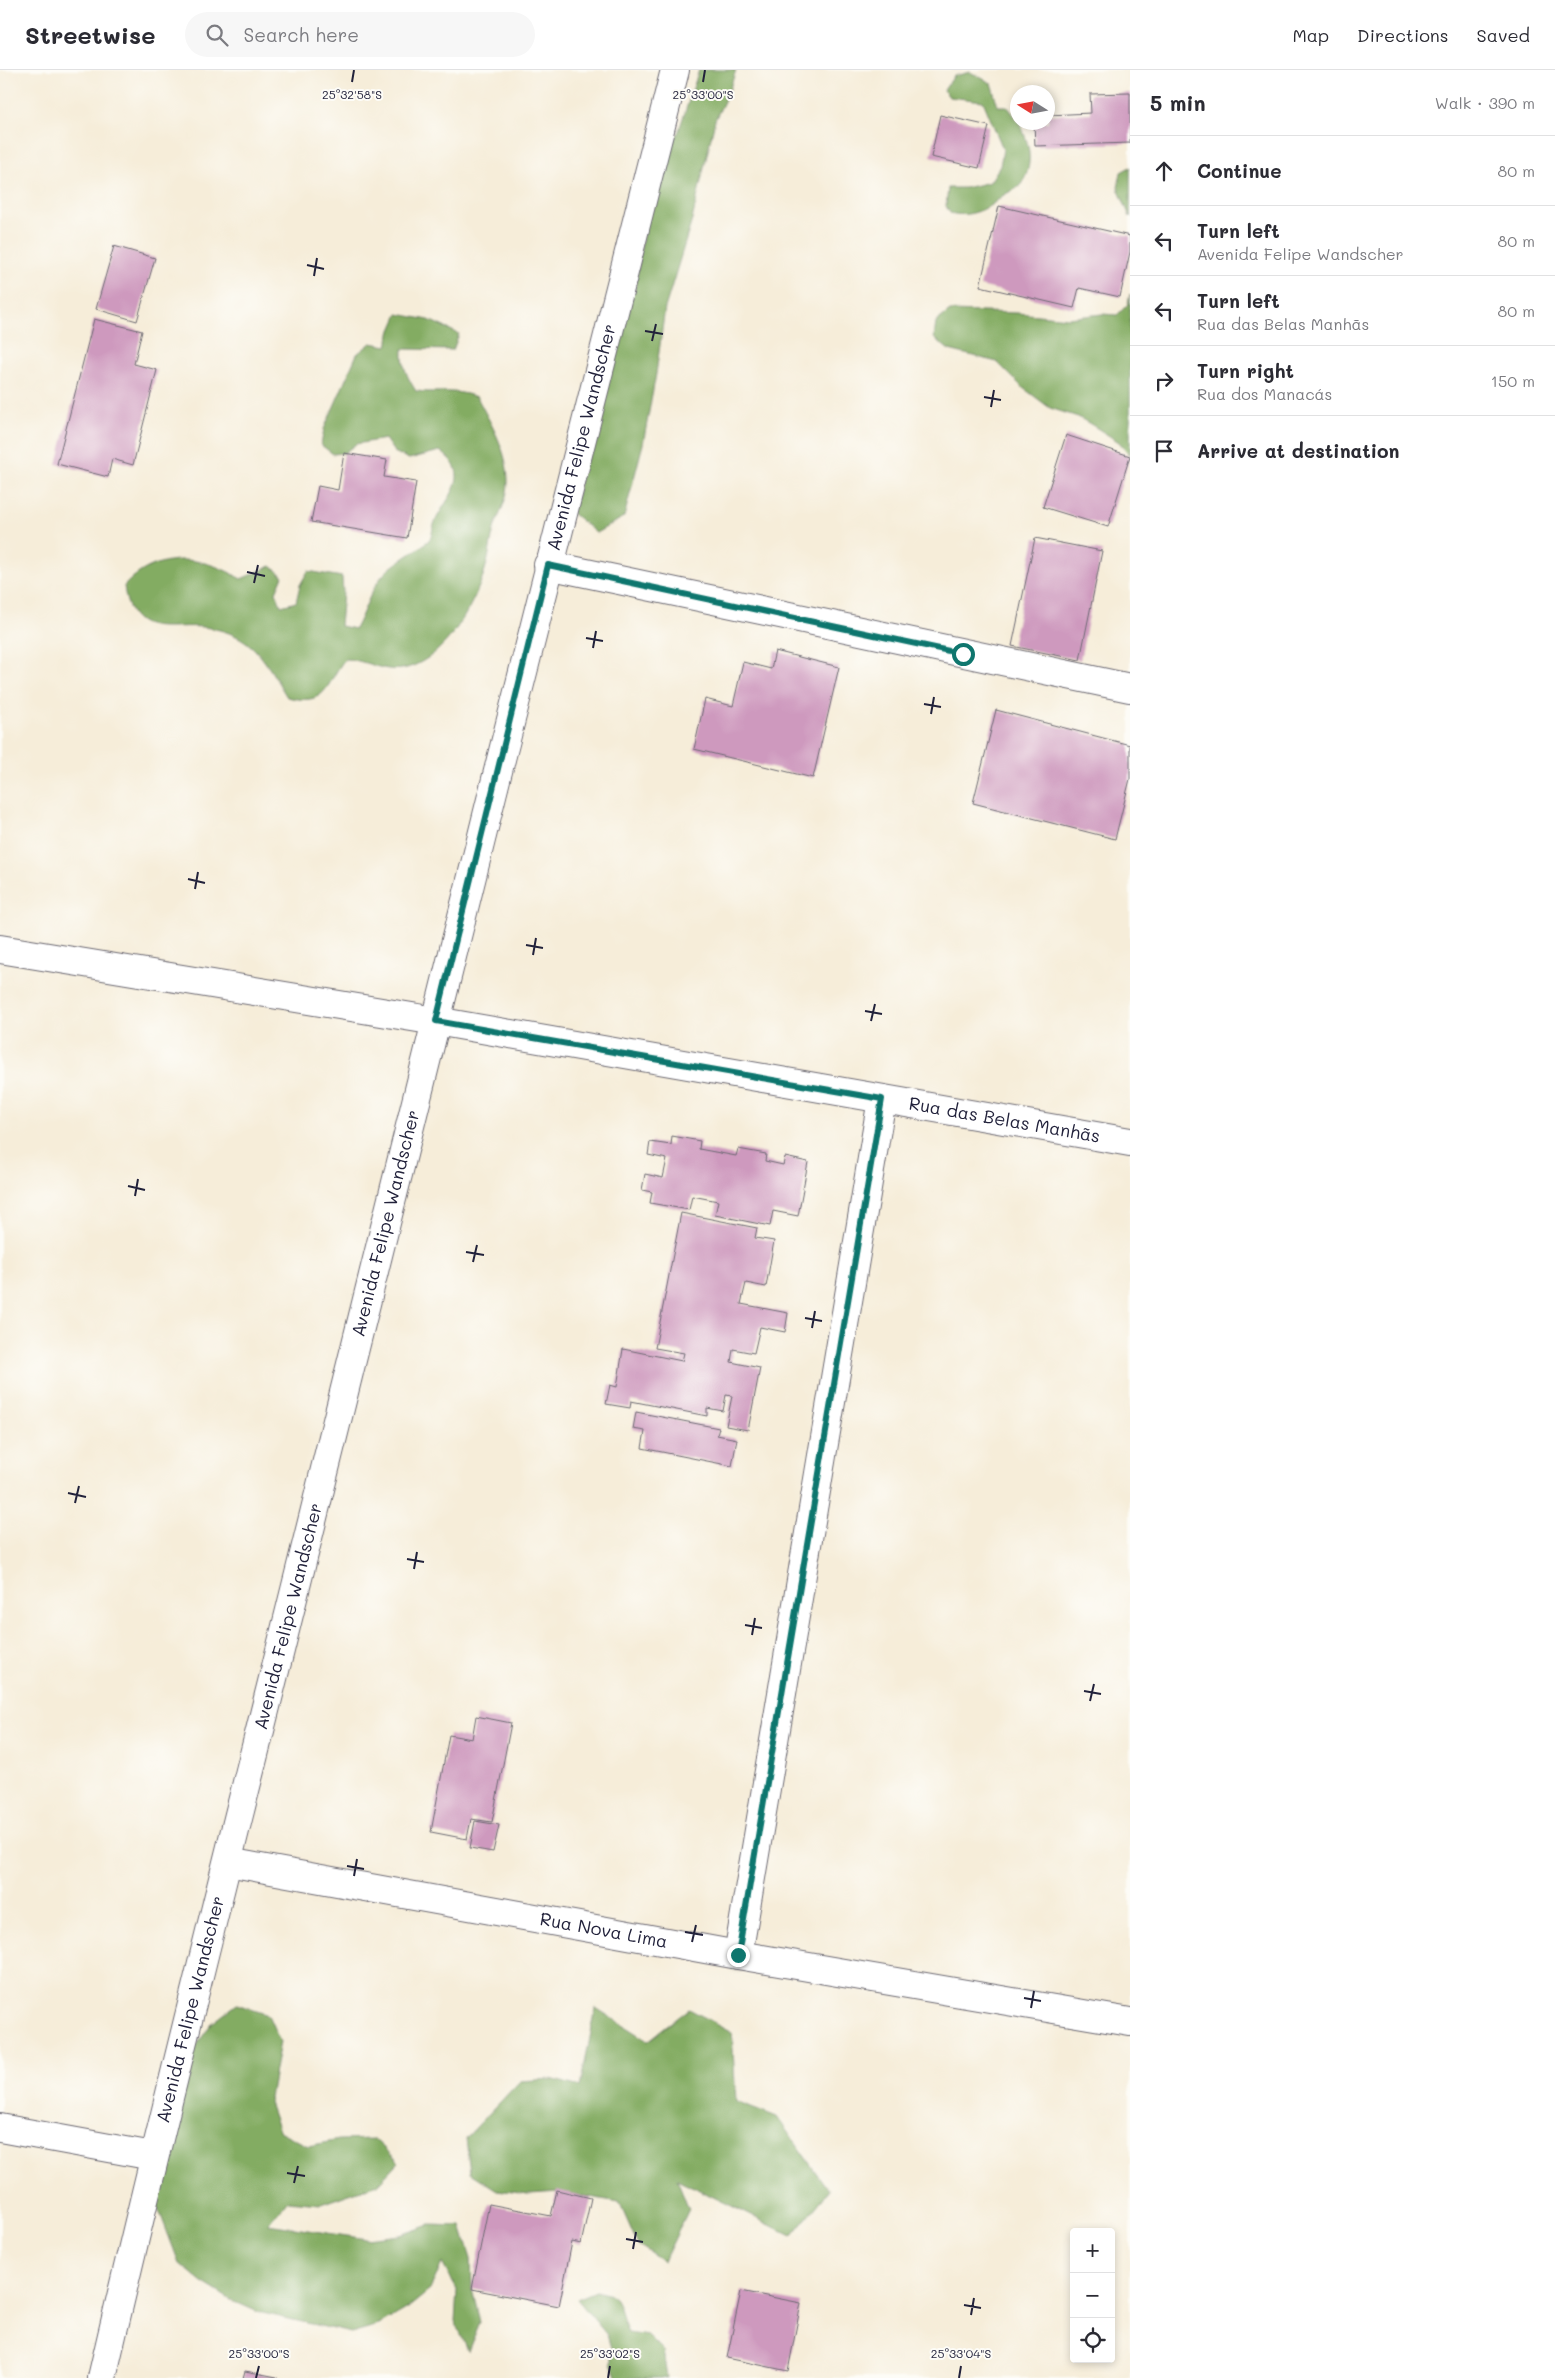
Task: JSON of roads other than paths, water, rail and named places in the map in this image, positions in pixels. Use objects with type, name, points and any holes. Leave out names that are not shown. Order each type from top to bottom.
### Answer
[{"type":"street","name":"Avenida Felipe Wandscher","points":[[102,2378],[153,2156],[228,1862],[548,565],[675,70]]},
{"type":"street","points":[[548,565],[1130,688]]},
{"type":"street","name":"Rua das Belas Manhãs","points":[[0,949],[436,1021],[1130,1142]]},
{"type":"street","points":[[738,1955],[882,1099]]},
{"type":"street","name":"Rua Nova Lima","points":[[228,1862],[738,1955],[1130,2022]]},
{"type":"street","points":[[0,2128],[153,2156]]}]
